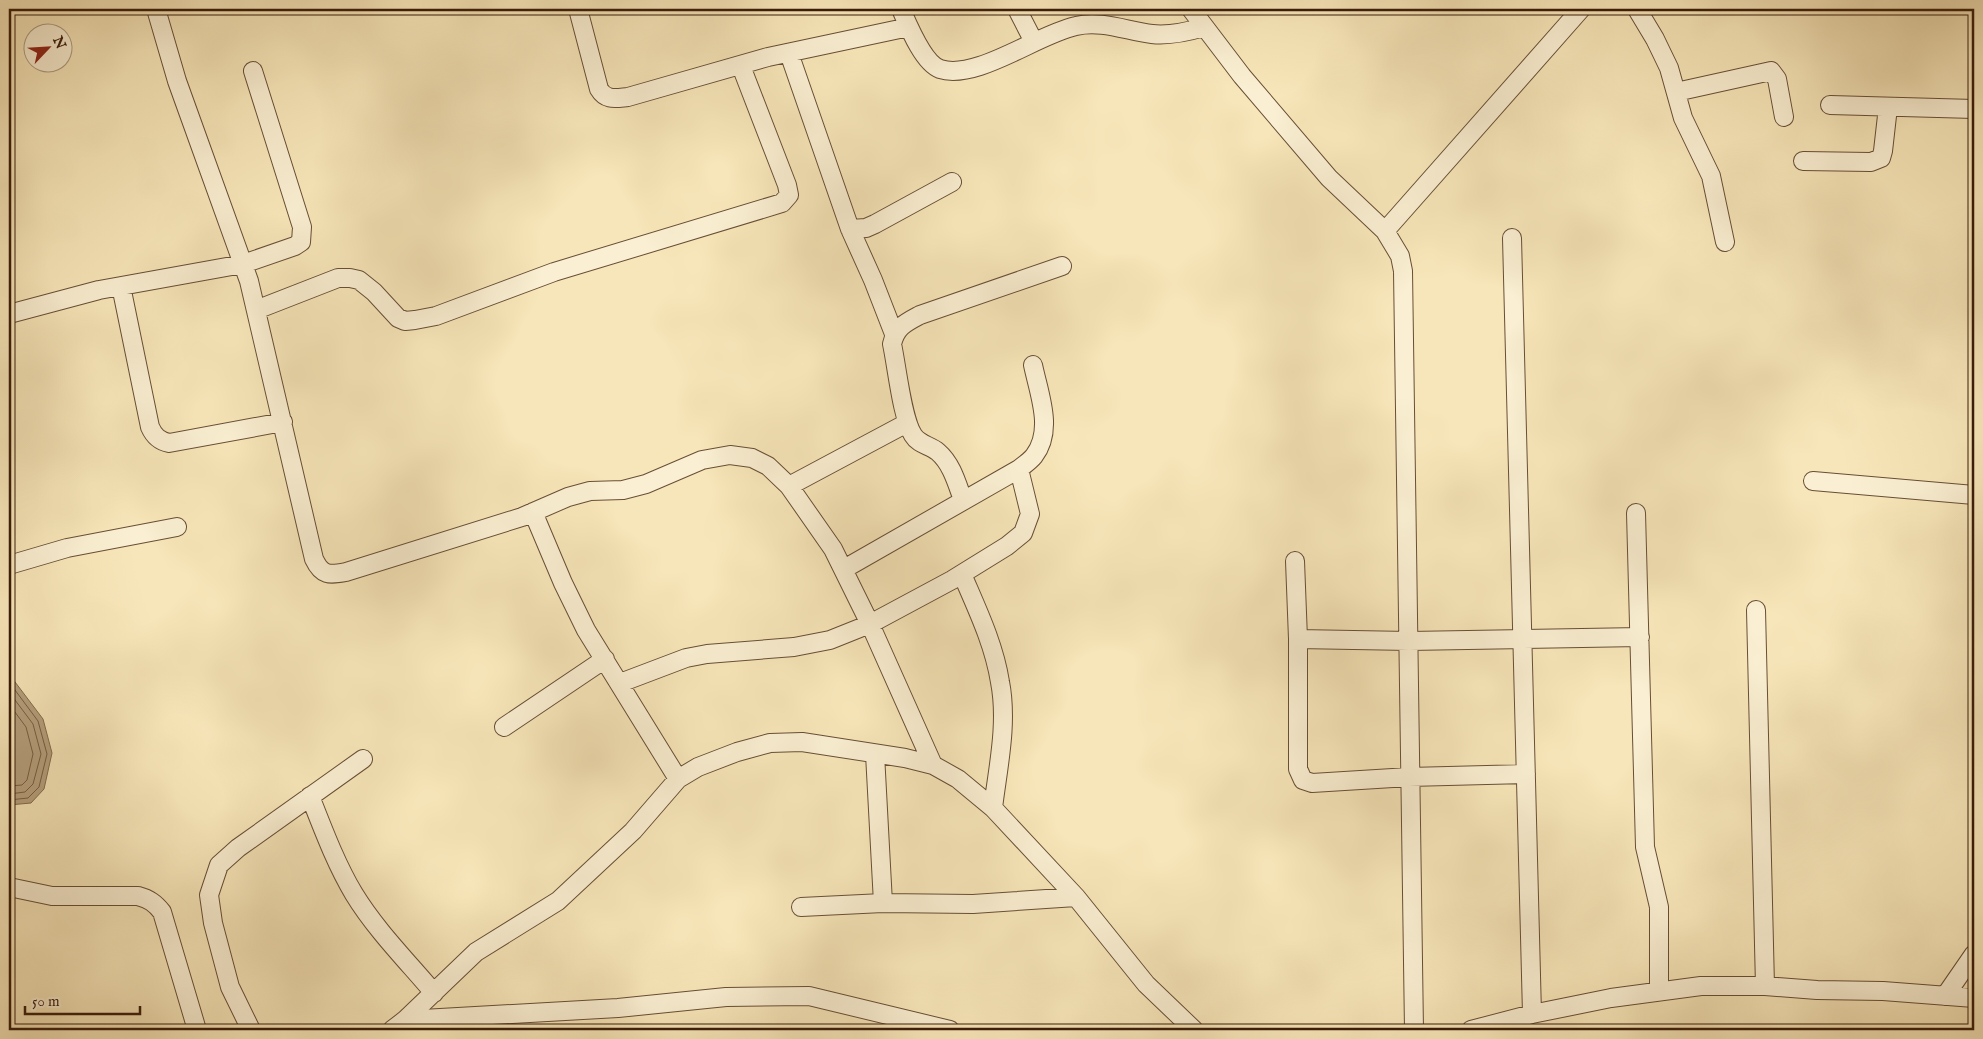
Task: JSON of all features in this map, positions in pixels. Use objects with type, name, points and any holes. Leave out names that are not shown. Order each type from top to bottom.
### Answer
[{"type":"street","points":[[156,9],[177,81],[242,264],[256,310],[314,559],[318,567],[324,572],[332,574],[346,572],[533,512],[568,497],[590,491],[623,490],[646,484],[702,460],[730,455],[752,458],[768,466],[789,486],[834,550],[870,624],[933,765]]},
{"type":"street","points":[[580,9],[599,89],[608,98],[628,97],[768,57],[910,28]]},
{"type":"street","points":[[901,9],[928,61],[938,68],[956,72],[981,66],[1060,31],[1076,26],[1091,24],[1153,34],[1183,33],[1204,27]]},
{"type":"street","points":[[1017,9],[1034,42]]},
{"type":"street","points":[[1191,9],[1242,76],[1329,178],[1385,231],[1400,256],[1404,271],[1409,777],[1414,1030]]},
{"type":"street","points":[[1385,231],[1581,9]]},
{"type":"street","points":[[1637,9],[1662,53],[1683,118],[1712,180],[1725,242]]},
{"type":"street","points":[[789,53],[850,228],[874,280],[894,334]]},
{"type":"street","points":[[256,310],[338,278],[350,278],[359,280],[374,292],[398,318],[405,321],[436,316],[554,272],[782,203],[789,195],[788,185],[741,66]]},
{"type":"street","points":[[9,314],[121,286],[242,264],[295,246],[301,242],[303,236],[302,227],[253,71]]},
{"type":"street","points":[[1676,92],[1770,71],[1776,79],[1784,117]]},
{"type":"street","points":[[1830,105],[1974,109]]},
{"type":"street","points":[[1803,161],[1871,162],[1881,158],[1888,107]]},
{"type":"street","points":[[850,228],[866,228],[875,224],[952,182]]},
{"type":"street","points":[[1512,238],[1532,1014]]},
{"type":"street","points":[[963,500],[952,470],[943,457],[937,451],[920,444],[913,436],[907,423],[892,344],[894,334],[902,325],[920,315],[1062,266]]},
{"type":"street","points":[[121,286],[150,427],[154,436],[169,443],[282,422]]},
{"type":"street","points":[[844,569],[1019,469],[1033,458],[1039,448],[1044,419],[1033,365]]},
{"type":"street","points":[[789,486],[907,423]]},
{"type":"street","points":[[620,683],[686,658],[707,654],[794,647],[830,640],[870,624],[962,574],[1007,546],[1023,533],[1030,514],[1019,469]]},
{"type":"street","points":[[1813,481],[1974,495]]},
{"type":"street","points":[[533,512],[563,583],[586,630],[678,779]]},
{"type":"street","points":[[1636,513],[1646,847],[1659,907],[1659,990]]},
{"type":"street","points":[[9,565],[67,548],[177,527]]},
{"type":"street","points":[[1295,561],[1298,639],[1298,769],[1303,780],[1312,783],[1409,777],[1526,774]]},
{"type":"street","points":[[962,574],[991,645],[1001,684],[1003,726],[993,808]]},
{"type":"street","points":[[1756,610],[1765,986]]},
{"type":"street","points":[[1298,639],[1408,641],[1640,637]]},
{"type":"street","points":[[504,726],[605,659]]},
{"type":"street","points":[[398,1025],[476,952],[558,901],[633,831],[678,779],[698,767],[737,752],[770,743],[802,742],[933,765],[958,779],[993,808],[1076,897],[1146,984],[1194,1030]]},
{"type":"street","points":[[875,754],[883,903]]},
{"type":"street","points":[[251,1030],[230,987],[213,923],[209,895],[219,864],[238,848],[363,759]]},
{"type":"street","points":[[310,796],[335,858],[355,895],[378,926],[434,993]]},
{"type":"street","points":[[9,887],[52,896],[138,896],[147,898],[156,904],[162,912],[197,1030]]},
{"type":"street","points":[[801,908],[883,903],[974,904],[1076,897]]},
{"type":"street","points":[[1945,996],[1974,954]]},
{"type":"street","points":[[1471,1030],[1532,1014],[1659,990],[1701,986],[1765,986],[1974,998]]},
{"type":"street","points":[[398,1025],[618,1008],[726,997],[809,996],[950,1030]]},
{"type":"water","points":[[9,674],[43,719],[52,753],[44,789],[31,803],[9,805]]}]
